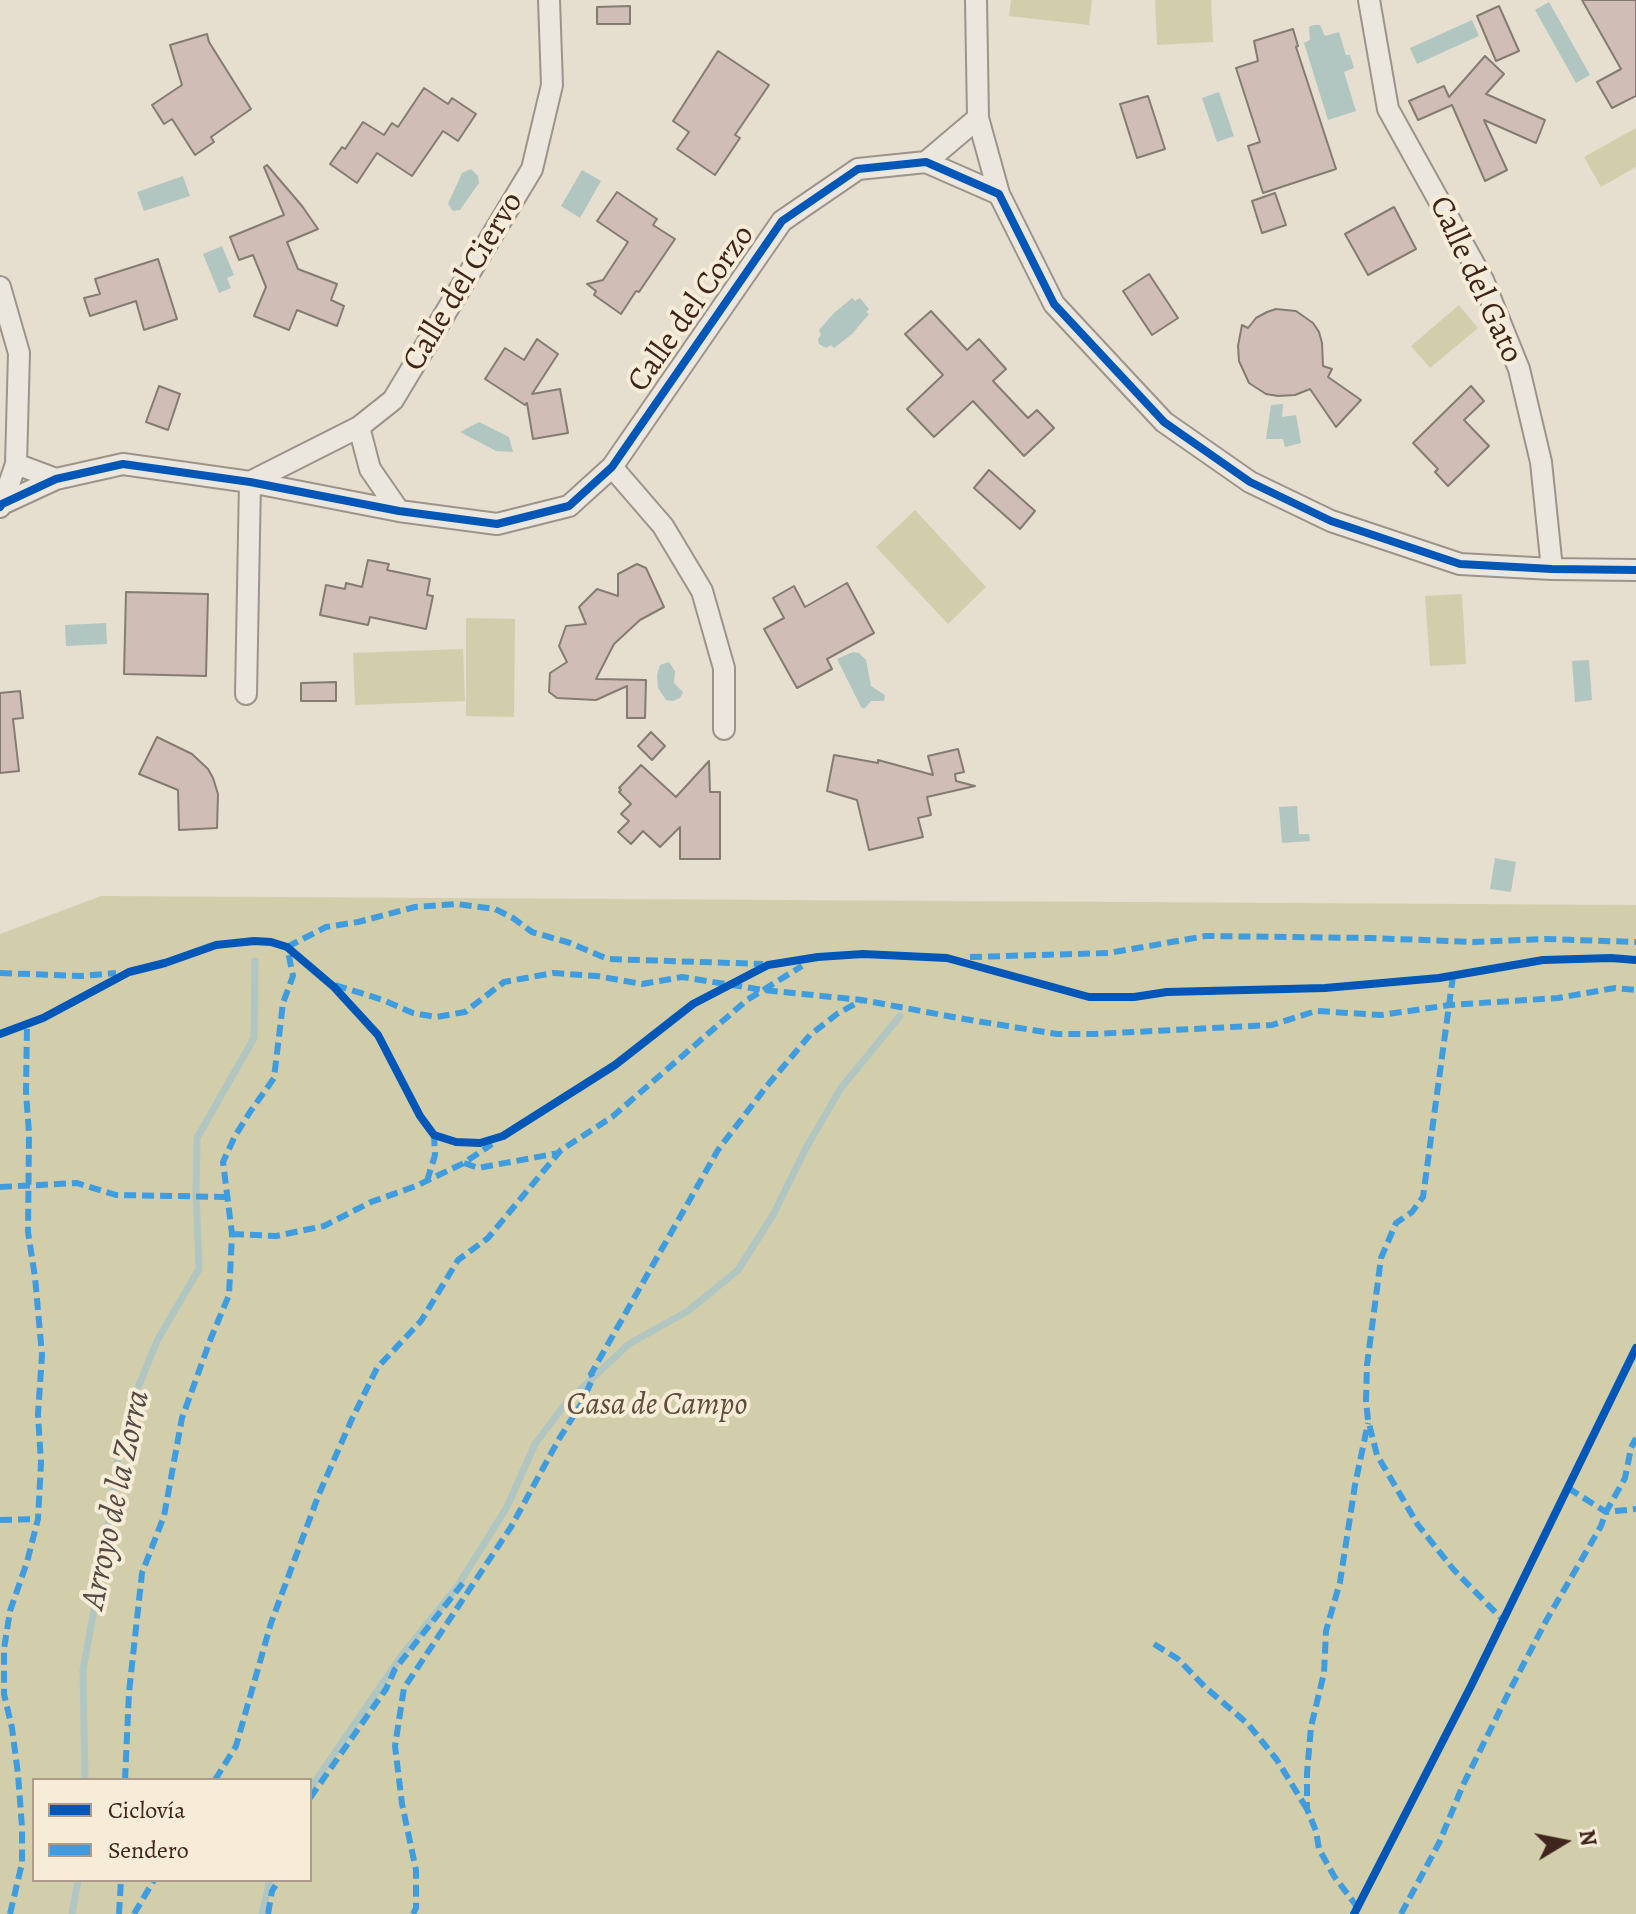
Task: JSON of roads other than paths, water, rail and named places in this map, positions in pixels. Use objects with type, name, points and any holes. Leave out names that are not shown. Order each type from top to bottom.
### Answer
[{"type":"street","name":"Calle del Ciervo","points":[[250,482],[359,427],[393,400],[532,169],[552,85],[549,0]]},
{"type":"street","points":[[976,0],[978,118],[999,194],[1054,304],[1164,422],[1250,482],[1331,521],[1460,564],[1636,570]]},
{"type":"street","name":"Calle del Gato","points":[[1369,0],[1388,109],[1483,280],[1519,369],[1541,462],[1552,569]]},
{"type":"street","points":[[926,162],[978,118]]},
{"type":"street","name":"Calle del Corzo","points":[[1,505],[56,479],[123,464],[250,482],[399,511],[497,524],[569,506],[612,467],[782,221],[858,169],[926,162],[999,194]]},
{"type":"street","points":[[0,287],[19,353],[16,464],[1,505]]},
{"type":"street","points":[[359,427],[370,469],[399,511]]},
{"type":"street","points":[[16,464],[56,479]]},
{"type":"street","points":[[612,467],[663,526],[702,591],[724,668],[724,729]]},
{"type":"street","points":[[246,694],[250,482]]},
{"type":"waterway","name":"Arroyo de la Zorra","points":[[85,1778],[83,1670],[118,1459],[132,1402],[157,1341],[199,1269],[197,1138],[254,1038],[255,961]]},
{"type":"waterway","points":[[312,1786],[402,1655],[457,1587],[507,1507],[535,1444],[566,1403],[629,1344],[688,1311],[738,1270],[773,1215],[806,1148],[841,1088],[900,1016]]},
{"type":"waterway","name":"Arroyo de la Zorra","points":[[72,1914],[78,1882]]},
{"type":"waterway","points":[[262,1914],[270,1882]]},
{"type":"park label","name":"Casa de Campo","points":[[657,1406]]}]
